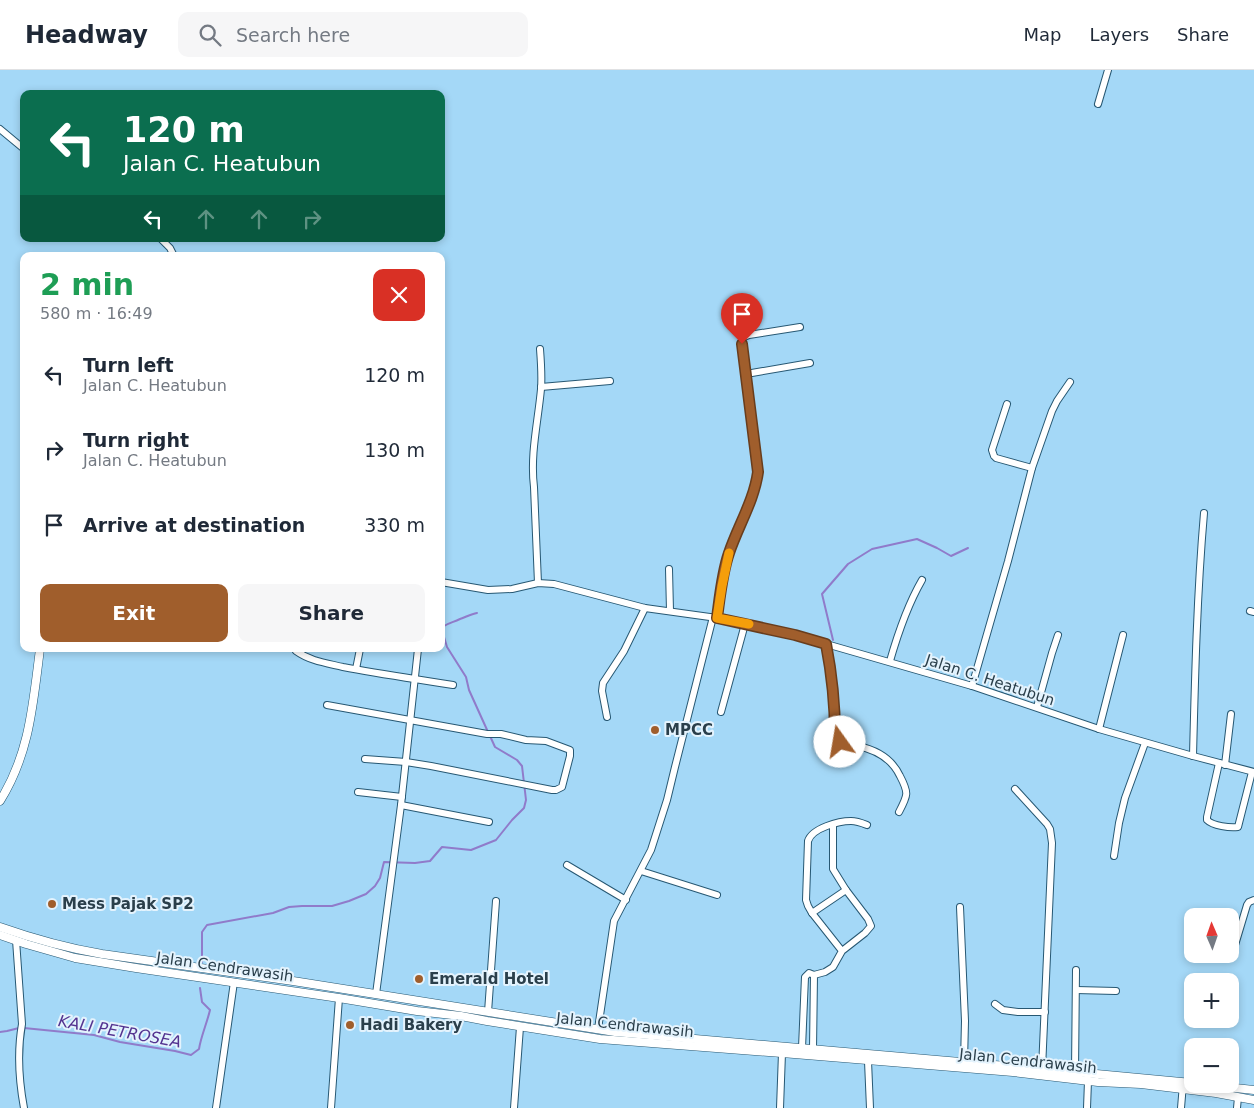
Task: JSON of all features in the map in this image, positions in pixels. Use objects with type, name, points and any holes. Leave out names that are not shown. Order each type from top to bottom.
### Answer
[{"type":"main road","points":[[0,801],[14,775],[25,744],[31,719],[40,652]]},
{"type":"main road","name":"Jalan Cendrawasih","points":[[0,927],[71,949],[376,994],[615,1032],[1075,1072],[1182,1086],[1254,1100]]},
{"type":"main road","name":"Jalan Cendrawasih","points":[[0,935],[75,958],[600,1039],[782,1052],[1013,1072],[1088,1081],[1182,1086]]},
{"type":"main road","points":[[1239,1088],[1254,1090]]},
{"type":"street","points":[[1098,104],[1108,70]]},
{"type":"street","points":[[0,129],[20,146]]},
{"type":"street","points":[[164,242],[172,252]]},
{"type":"street","points":[[598,1029],[614,921],[651,850],[667,800],[674,767],[715,618],[729,553],[757,476],[758,467],[742,340],[749,335],[800,326]]},
{"type":"street","points":[[538,584],[532,473],[541,387],[540,349]]},
{"type":"street","points":[[746,374],[810,363]]},
{"type":"street","points":[[541,387],[610,381]]},
{"type":"street","points":[[972,686],[1008,561],[1032,468],[1052,411],[1070,382]]},
{"type":"street","points":[[1007,404],[992,454],[996,458],[1032,468]]},
{"type":"street","points":[[1193,756],[1194,692],[1204,513]]},
{"type":"street","points":[[669,569],[670,611]]},
{"type":"street","points":[[890,661],[896,638],[908,607],[922,580]]},
{"type":"street","name":"Jalan C. Heatubun","points":[[445,583],[488,590],[554,584],[645,608],[715,618],[795,635],[972,686],[1145,743],[1253,772]]},
{"type":"street","points":[[607,717],[602,691],[604,683],[624,651],[645,608]]},
{"type":"street","points":[[721,712],[745,624]]},
{"type":"street","points":[[1037,707],[1058,635]]},
{"type":"street","points":[[1099,729],[1123,635]]},
{"type":"street","points":[[826,644],[832,672],[836,739],[884,756],[892,763],[907,788],[906,800],[899,812]]},
{"type":"street","points":[[298,652],[309,659],[356,670],[453,685]]},
{"type":"street","points":[[356,670],[359,652]]},
{"type":"street","points":[[376,994],[402,801],[418,652]]},
{"type":"street","points":[[327,705],[487,734],[501,734],[526,740],[550,742],[570,750],[562,787],[556,790],[527,786],[431,766],[365,758]]},
{"type":"street","points":[[1231,714],[1222,764],[1207,817],[1208,822],[1234,828],[1238,827],[1253,772]]},
{"type":"street","points":[[1114,856],[1119,823],[1145,743]]},
{"type":"street","points":[[1015,789],[1047,824],[1050,829],[1052,843],[1042,1069]]},
{"type":"street","points":[[358,792],[488,822]]},
{"type":"street","points":[[842,951],[812,912],[806,900],[808,838],[812,834],[833,824],[852,821],[867,825]]},
{"type":"street","points":[[802,1048],[805,977],[809,973],[814,975],[825,972],[833,967],[842,951],[865,933],[871,925],[833,869],[833,824]]},
{"type":"street","points":[[567,866],[626,900]]},
{"type":"street","points":[[641,870],[717,895]]},
{"type":"street","points":[[812,912],[846,890]]},
{"type":"street","points":[[1239,932],[1247,905],[1254,900]]},
{"type":"street","points":[[488,1012],[496,901]]},
{"type":"street","points":[[960,907],[965,1021],[964,1062]]},
{"type":"street","points":[[16,940],[22,1024],[20,1083],[24,1108]]},
{"type":"street","points":[[1075,1072],[1076,970]]},
{"type":"street","points":[[813,1049],[814,975]]},
{"type":"street","points":[[216,1108],[234,982]]},
{"type":"street","points":[[1076,990],[1116,992]]},
{"type":"street","points":[[331,1108],[339,998]]},
{"type":"street","points":[[995,1004],[1003,1010],[1045,1012]]},
{"type":"street","points":[[514,1108],[520,1027]]},
{"type":"street","points":[[780,1108],[782,1052]]},
{"type":"street","points":[[868,1060],[870,1108]]},
{"type":"street","points":[[1087,1108],[1088,1081]]},
{"type":"street","points":[[1181,1108],[1182,1086]]},
{"type":"street","points":[[1237,1108],[1238,1097]]},
{"type":"waterway","points":[[833,640],[822,594],[848,564],[872,549],[917,539],[951,556],[968,548]]},
{"type":"waterway","name":"KALI PETROSEA","points":[[445,626],[477,613]]},
{"type":"waterway","name":"KALI PETROSEA","points":[[445,640],[447,647],[466,677],[469,690],[488,732]]},
{"type":"waterway","name":"KALI PETROSEA","points":[[202,962],[202,932],[207,925],[273,913],[289,907],[332,906],[366,894],[375,886],[380,878],[384,862],[415,863],[430,861],[442,847],[471,850],[496,840],[524,808],[526,800],[522,766],[517,760],[495,747],[490,736]]},
{"type":"waterway","name":"KALI PETROSEA","points":[[24,1028],[94,1035],[120,1042],[191,1055],[199,1049],[210,1010],[202,1002],[200,988]]},
{"type":"waterway","name":"KALI PETROSEA","points":[[0,1032],[19,1028]]},
{"type":"slow traffic","points":[[729,553],[717,618],[749,624]]},
{"type":"place","name":"MPCC","points":[[655,730]]},
{"type":"place","name":"Mess Pajak SP2","points":[[52,904]]},
{"type":"place","name":"Emerald Hotel","points":[[419,979]]},
{"type":"place","name":"Hadi Bakery","points":[[350,1025]]},
{"type":"route","points":[[742,344],[758,472],[749,502],[729,553],[717,618],[795,635],[826,644],[832,672],[835,735],[836,739],[840,742]]}]
